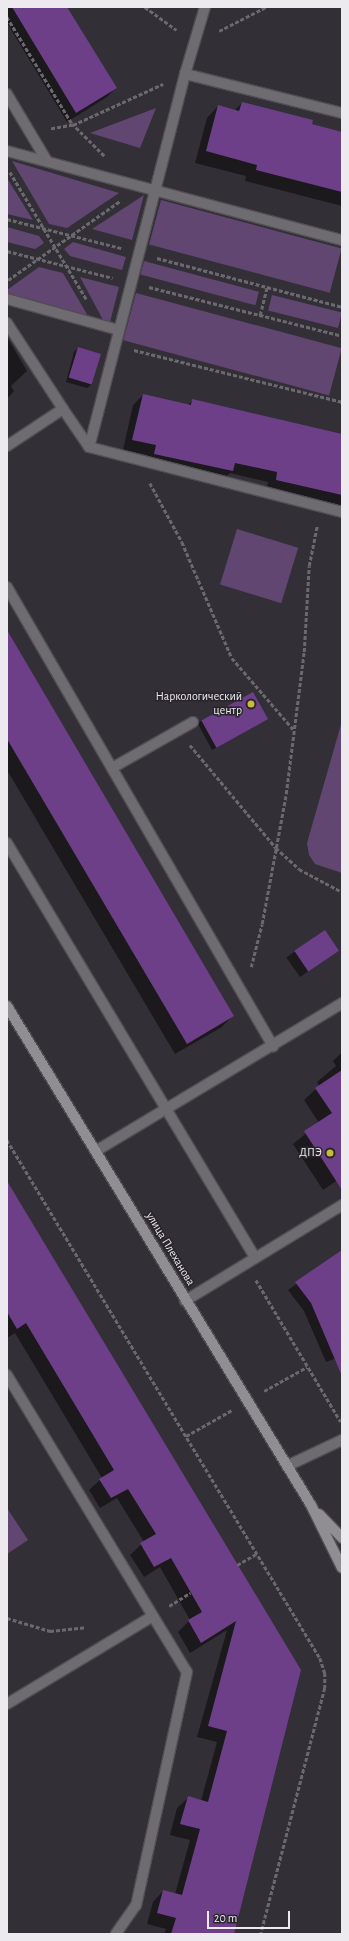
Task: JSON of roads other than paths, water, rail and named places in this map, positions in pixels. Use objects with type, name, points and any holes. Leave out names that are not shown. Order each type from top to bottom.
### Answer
[{"type":"main road","name":"улица Плеханова","points":[[7,1006],[96,1151],[185,1301],[311,1505],[342,1568]]},
{"type":"main road","name":"улица Плеханова","points":[[311,1505],[342,1538]]},
{"type":"street","points":[[89,447],[132,283],[154,191],[185,74],[205,7]]},
{"type":"street","points":[[185,74],[342,113]]},
{"type":"street","points":[[7,94],[47,161]]},
{"type":"street","points":[[7,151],[342,240]]},
{"type":"street","points":[[7,299],[119,330]]},
{"type":"street","points":[[7,323],[89,447],[342,512]]},
{"type":"street","points":[[7,446],[63,409]]},
{"type":"street","points":[[7,587],[273,1046]]},
{"type":"street","points":[[112,768],[193,722]]},
{"type":"street","points":[[7,843],[166,1109],[251,1261]]},
{"type":"street","points":[[96,1151],[273,1046],[342,1003]]},
{"type":"street","points":[[185,1301],[342,1205]]},
{"type":"street","points":[[7,1375],[187,1672],[136,1905],[116,1934]]},
{"type":"street","points":[[287,1466],[342,1440]]},
{"type":"street","points":[[7,1704],[153,1616]]},
{"type":"place","name":"Наркологический центр","points":[[251,704]]},
{"type":"place","name":"ДПЭ","points":[[330,1153]]}]
